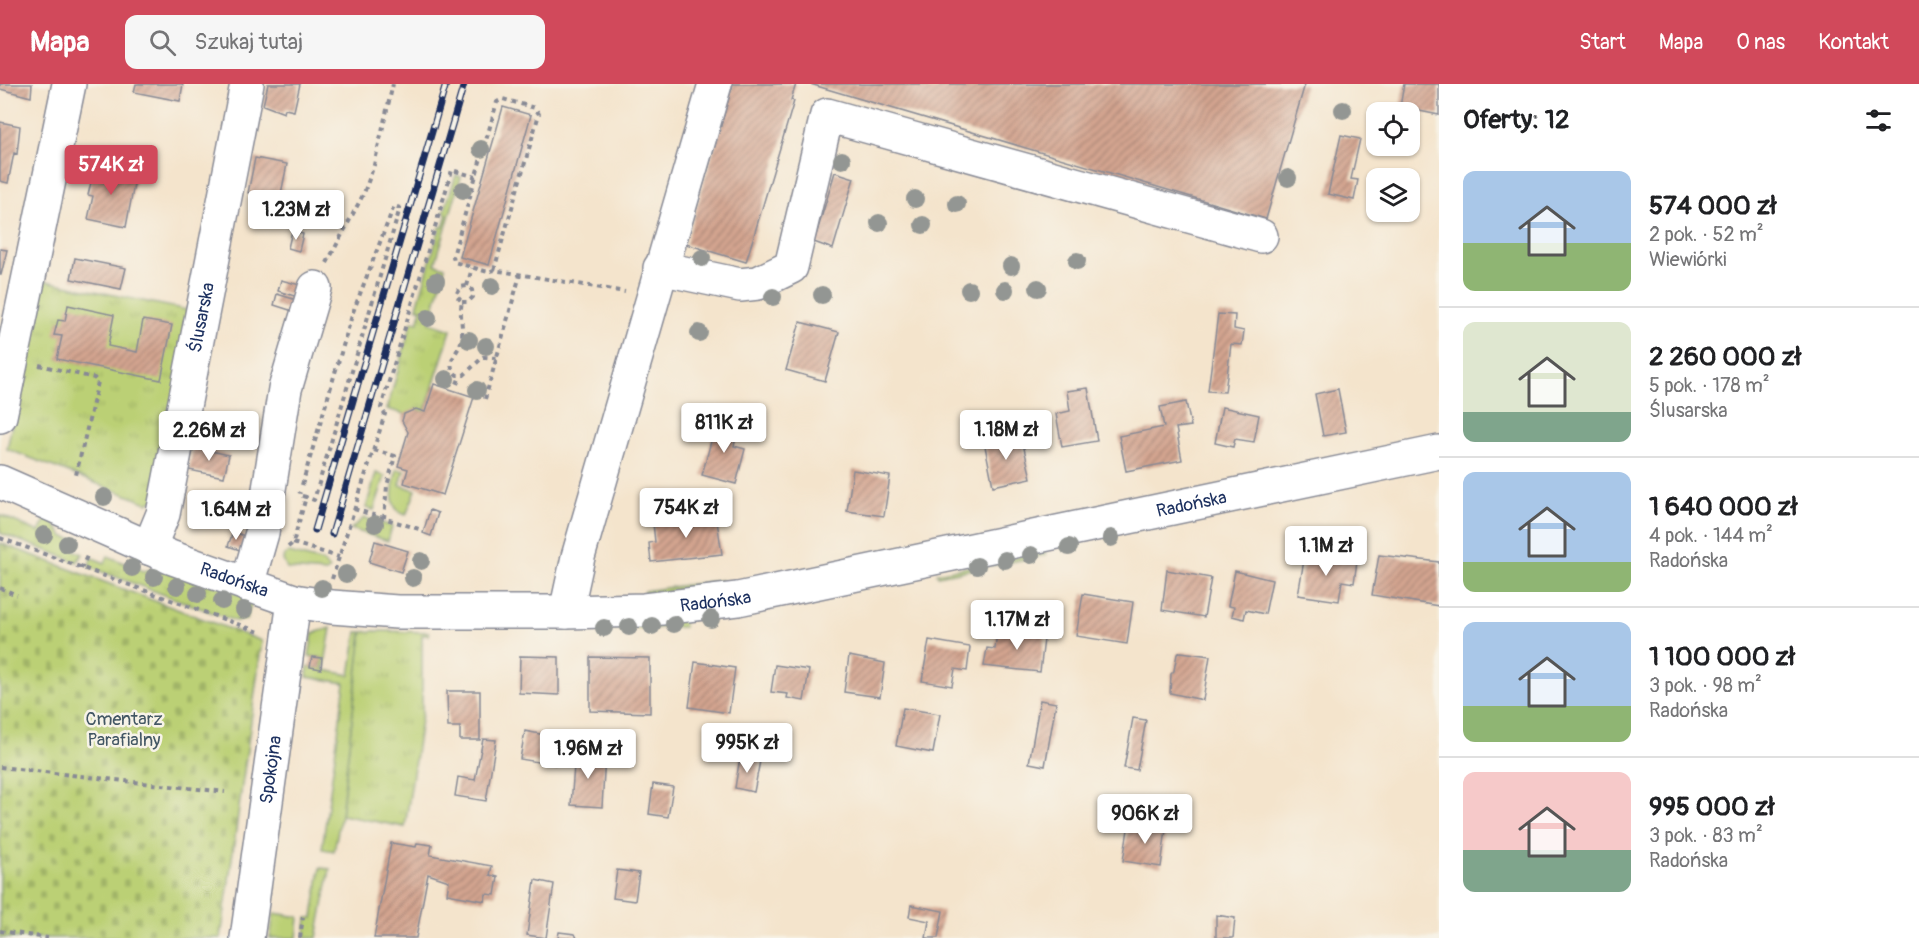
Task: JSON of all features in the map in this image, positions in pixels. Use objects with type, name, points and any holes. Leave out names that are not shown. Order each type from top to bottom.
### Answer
[{"type":"street","points":[[0,416],[69,84]]},
{"type":"street","name":"Ślusarska","points":[[149,549],[163,514],[247,84]]},
{"type":"street","points":[[566,612],[578,557],[715,84]]},
{"type":"street","points":[[656,283],[758,284],[791,267],[827,115],[1261,236]]},
{"type":"street","points":[[247,585],[262,533],[285,389],[315,288]]},
{"type":"street","name":"Radońska","points":[[0,482],[149,549],[294,601],[368,611],[566,612],[644,610],[738,599],[1439,452]]},
{"type":"street","name":"Spokojna","points":[[247,938],[294,601]]},
{"type":"path","points":[[315,288],[364,193],[382,138],[393,84]]},
{"type":"path","points":[[494,270],[539,114],[538,110],[502,99],[497,102],[453,256],[456,264],[488,272],[494,270],[520,274],[656,283]]},
{"type":"path","points":[[332,579],[385,414],[381,408],[452,170],[476,177]]},
{"type":"path","points":[[394,206],[399,208],[314,500],[306,497],[299,495],[353,312],[394,206]]},
{"type":"path","points":[[467,286],[472,268]]},
{"type":"path","points":[[485,399],[520,274]]},
{"type":"path","points":[[467,286],[472,290],[473,297],[468,302],[462,302],[457,298],[457,292],[460,287],[467,286]]},
{"type":"path","points":[[462,302],[459,313],[462,342],[450,364],[452,371],[460,376],[468,374],[483,357],[497,358]]},
{"type":"path","points":[[13,359],[97,380],[75,475]]},
{"type":"path","points":[[457,384],[460,376]]},
{"type":"path","points":[[374,450],[395,456],[387,486],[384,518]]},
{"type":"path","points":[[305,503],[306,497]]},
{"type":"path","points":[[354,509],[419,529]]},
{"type":"path","points":[[0,538],[254,630]]},
{"type":"path","points":[[293,543],[339,557]]},
{"type":"path","points":[[81,569],[87,556]]},
{"type":"path","points":[[322,578],[343,580]]},
{"type":"path","points":[[0,588],[17,595]]},
{"type":"path","points":[[0,767],[225,792]]},
{"type":"path","points":[[300,938],[303,917]]},
{"type":"path","points":[[0,931],[48,938]]},
{"type":"green space","points":[[456,175],[461,177],[435,264],[445,267],[430,323],[451,330],[425,412],[416,409],[407,415],[387,409],[412,321],[418,322],[422,309],[417,307],[440,227],[443,227],[447,214],[444,212]]},
{"type":"green space","points":[[41,280],[192,311],[154,500],[147,503],[7,449]]},
{"type":"green space","points":[[397,469],[404,471],[400,485],[416,490],[406,515],[396,508],[393,502]]},
{"type":"green space","points":[[376,473],[385,476],[374,510],[366,508]]},
{"type":"green space","points":[[0,515],[39,532],[47,516],[63,536],[73,540],[70,548],[83,554],[77,562],[0,533]]},
{"type":"green space","points":[[364,518],[392,526],[388,541],[351,529]]},
{"type":"green space","name":"Cmentarz Parafialny","points":[[0,543],[262,641],[221,938],[0,938]]},
{"type":"green space","points":[[1045,551],[1046,555],[938,576],[937,573]]},
{"type":"green space","points":[[289,553],[323,562],[329,569],[326,572],[287,569],[283,560],[284,555]]},
{"type":"green space","points":[[108,556],[143,571],[165,567],[253,599],[246,620],[235,621],[89,567],[91,557],[105,563]]},
{"type":"green space","points":[[722,580],[723,585],[644,595],[644,591]]},
{"type":"green space","points":[[683,620],[684,627],[596,630],[595,627]]},
{"type":"green space","points":[[331,628],[324,670],[350,675],[357,632],[362,632],[341,815],[334,851],[322,849],[345,683],[307,677],[308,667],[321,669],[322,658],[309,656],[313,633]]},
{"type":"green space","points":[[362,632],[429,632],[429,635],[422,635],[422,713],[405,827],[341,815]]},
{"type":"green space","points":[[320,868],[330,869],[317,938],[305,938],[307,918],[313,918]]},
{"type":"green space","points":[[274,913],[299,917],[297,938],[270,938]]},
{"type":"building","points":[[0,84],[32,84],[31,97],[0,89]]},
{"type":"building","points":[[136,84],[183,84],[180,101],[134,92]]},
{"type":"building","points":[[268,84],[300,84],[294,111],[285,109],[284,113],[263,105]]},
{"type":"building","points":[[733,84],[796,84],[791,100],[794,101],[746,262],[686,244]]},
{"type":"building","points":[[810,84],[1305,84],[1266,219]]},
{"type":"building","points":[[1404,84],[1439,84],[1439,115],[1420,111],[1420,102],[1401,102]]},
{"type":"building","points":[[503,107],[531,115],[489,265],[460,257]]},
{"type":"building","points":[[0,122],[20,126],[17,154],[14,153],[8,183],[0,181]]},
{"type":"building","points":[[1341,135],[1360,139],[1351,179],[1358,180],[1354,200],[1328,194]]},
{"type":"building","points":[[255,158],[287,164],[280,199],[248,193]]},
{"type":"building","points":[[102,162],[122,166],[121,176],[135,179],[126,227],[88,219],[93,196],[88,195],[94,170],[101,172]]},
{"type":"building","points":[[835,172],[854,178],[833,249],[814,242]]},
{"type":"building","points":[[292,231],[303,234],[299,251],[288,248]]},
{"type":"building","points":[[0,249],[7,250],[1,275],[0,275]]},
{"type":"building","points":[[75,258],[126,268],[121,289],[71,279]]},
{"type":"building","points":[[281,280],[304,286],[301,298],[278,291]]},
{"type":"building","points":[[277,294],[300,301],[296,312],[274,305]]},
{"type":"building","points":[[68,305],[114,315],[108,346],[137,352],[143,320],[172,325],[161,380],[57,359],[62,336],[54,335],[58,320],[65,321]]},
{"type":"building","points":[[1218,314],[1235,315],[1234,329],[1244,331],[1242,345],[1231,344],[1225,392],[1208,391]]},
{"type":"building","points":[[800,322],[839,332],[825,381],[786,370]]},
{"type":"building","points":[[434,384],[474,397],[443,495],[404,483],[408,469],[398,466],[408,432],[402,421],[404,414],[416,409],[425,412]]},
{"type":"building","points":[[1088,388],[1097,441],[1062,447],[1056,414],[1070,411],[1067,391]]},
{"type":"building","points":[[1338,389],[1346,432],[1323,436],[1315,394]]},
{"type":"building","points":[[1186,402],[1191,426],[1176,428],[1182,460],[1126,471],[1119,436],[1164,427],[1160,407]]},
{"type":"building","points":[[1222,407],[1259,415],[1254,442],[1235,439],[1233,447],[1215,443]]},
{"type":"building","points":[[717,419],[739,425],[734,446],[745,449],[736,484],[702,475]]},
{"type":"building","points":[[1009,436],[1010,446],[1023,444],[1031,478],[993,486],[984,441]]},
{"type":"building","points":[[193,447],[229,455],[224,477],[189,470]]},
{"type":"building","points":[[853,470],[890,476],[884,516],[847,511]]},
{"type":"building","points":[[430,510],[438,513],[431,536],[423,533]]},
{"type":"building","points":[[716,515],[722,554],[651,562],[649,543],[655,542],[653,523]]},
{"type":"building","points":[[233,532],[245,536],[240,550],[228,546]]},
{"type":"building","points":[[375,541],[408,551],[401,572],[369,562]]},
{"type":"building","points":[[1305,554],[1357,561],[1354,583],[1342,581],[1339,601],[1298,595]]},
{"type":"building","points":[[1379,555],[1439,562],[1439,606],[1372,595]]},
{"type":"building","points":[[1167,570],[1211,578],[1204,617],[1162,610]]},
{"type":"building","points":[[1235,571],[1272,580],[1265,614],[1246,610],[1244,619],[1232,616],[1234,607],[1228,606]]},
{"type":"building","points":[[1083,594],[1133,602],[1127,644],[1076,636]]},
{"type":"building","points":[[1016,628],[1045,631],[1040,672],[984,666],[987,648],[995,649],[997,632],[1016,634]]},
{"type":"building","points":[[929,640],[970,647],[967,671],[955,669],[952,686],[922,681]]},
{"type":"building","points":[[1181,652],[1210,656],[1203,700],[1170,693],[1171,674],[1174,671],[1177,654]]},
{"type":"building","points":[[520,656],[559,657],[559,695],[519,693]]},
{"type":"building","points":[[849,656],[885,663],[880,697],[844,692]]},
{"type":"building","points":[[312,657],[322,658],[321,669],[310,667]]},
{"type":"building","points":[[590,657],[650,658],[650,713],[590,711]]},
{"type":"building","points":[[695,662],[735,668],[729,713],[689,707]]},
{"type":"building","points":[[775,665],[809,670],[804,701],[787,698],[788,694],[771,692]]},
{"type":"building","points":[[447,691],[480,691],[480,740],[460,740],[460,727],[448,727]]},
{"type":"building","points":[[1040,700],[1056,703],[1045,766],[1029,763]]},
{"type":"building","points":[[903,708],[940,714],[933,753],[896,746]]},
{"type":"building","points":[[1133,718],[1146,720],[1137,770],[1124,768]]},
{"type":"building","points":[[525,731],[560,738],[555,765],[520,759]]},
{"type":"building","points":[[483,739],[496,740],[486,801],[455,796],[458,777],[475,780]]},
{"type":"building","points":[[575,753],[605,755],[602,807],[571,805]]},
{"type":"building","points":[[740,757],[760,761],[754,792],[735,788]]},
{"type":"building","points":[[653,784],[673,787],[668,817],[649,814]]},
{"type":"building","points":[[1129,823],[1166,829],[1161,867],[1123,861]]},
{"type":"building","points":[[391,843],[416,847],[417,843],[432,845],[430,855],[492,866],[490,875],[498,877],[495,895],[486,894],[485,901],[447,894],[449,881],[428,874],[416,938],[374,938]]},
{"type":"building","points":[[617,870],[639,873],[635,901],[613,898]]},
{"type":"building","points":[[535,880],[554,884],[546,938],[527,935]]},
{"type":"building","points":[[911,905],[943,911],[938,938],[926,938],[929,921],[909,917]]},
{"type":"building","points":[[1216,915],[1235,918],[1233,938],[1216,938]]},
{"type":"building","points":[[559,932],[575,934],[577,938],[558,938]]},
{"type":"railway","points":[[315,530],[446,84]]},
{"type":"railway","points":[[332,534],[464,84]]}]
